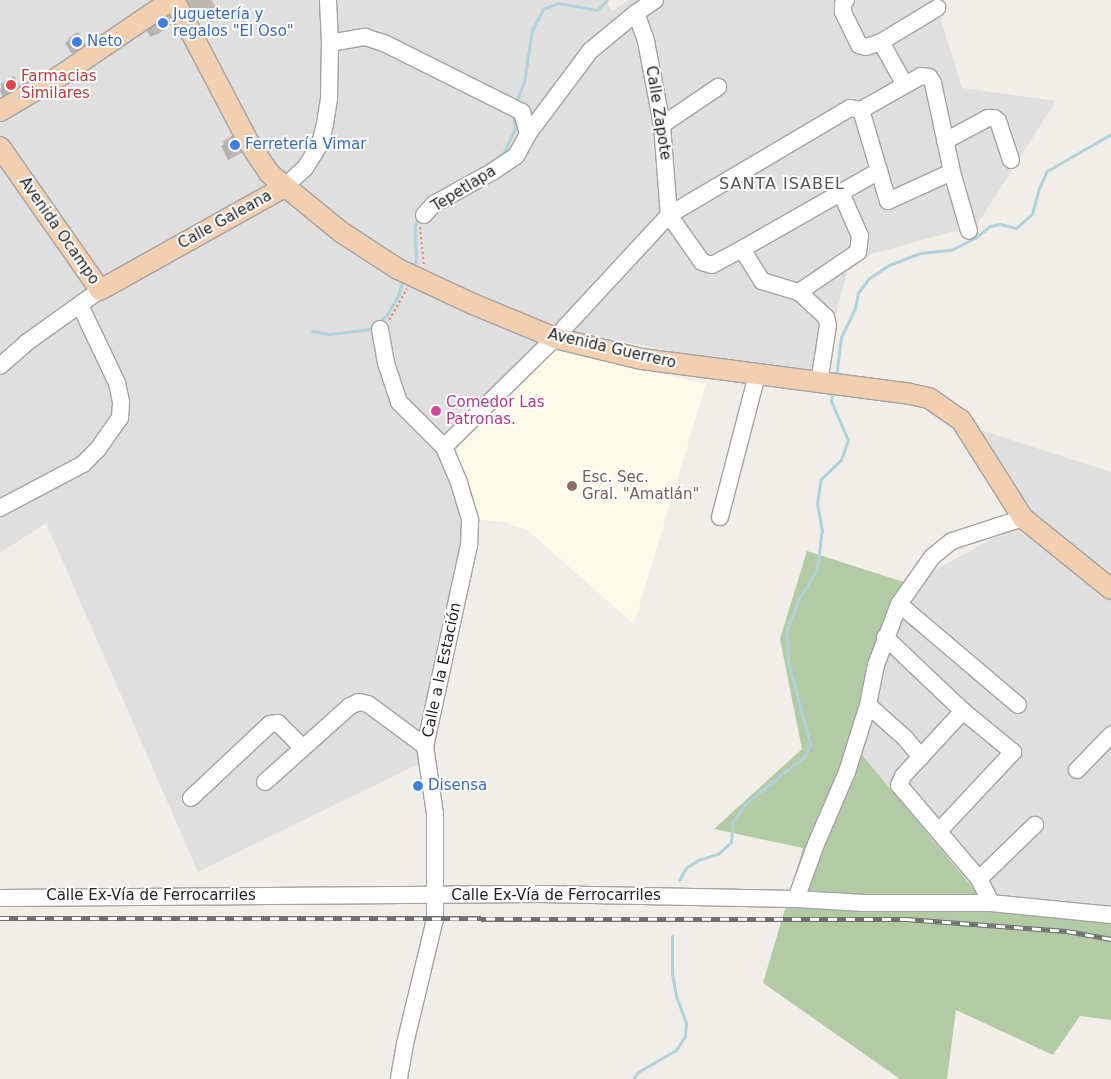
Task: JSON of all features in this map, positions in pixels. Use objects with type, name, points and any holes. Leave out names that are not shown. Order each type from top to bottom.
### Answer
[{"type":"main road","points":[[0,111],[60,76],[173,0]]},
{"type":"main road","name":"Avenida Guerrero","points":[[173,0],[249,143],[269,173],[342,232],[414,277],[555,338],[642,359],[928,398],[961,420],[1022,518],[1111,589]]},
{"type":"main road","name":"Avenida Ocampo","points":[[0,147],[100,290]]},
{"type":"main road","name":"Calle Galeana","points":[[100,290],[284,187]]},
{"type":"street","name":"Calle Galeana","points":[[284,187],[305,168],[320,144],[329,99],[330,43],[328,0]]},
{"type":"street","name":"Tepetlapa","points":[[424,216],[434,204],[516,156],[528,134],[590,51],[636,13],[656,0]]},
{"type":"street","points":[[846,0],[843,4],[843,12],[859,45],[866,47],[881,42],[937,8]]},
{"type":"street","name":"Calle Zapote","points":[[636,13],[646,41],[662,125],[668,215]]},
{"type":"street","points":[[330,43],[365,37],[384,43],[522,112],[528,134]]},
{"type":"street","points":[[881,42],[905,85]]},
{"type":"street","points":[[380,329],[386,363],[399,402],[444,447],[555,338],[668,215],[850,108],[861,110],[921,76],[928,77],[933,83],[952,172],[969,231]]},
{"type":"street","points":[[662,125],[718,87]]},
{"type":"street","points":[[861,110],[888,201],[952,172]]},
{"type":"street","points":[[945,141],[988,118],[994,118],[998,120],[1010,160]]},
{"type":"street","points":[[668,215],[702,262],[712,265],[879,171]]},
{"type":"street","points":[[799,292],[858,252],[860,236],[841,193]]},
{"type":"street","points":[[742,249],[762,281],[799,292],[826,317],[828,325],[823,383]]},
{"type":"street","name":"Calle Galeana","points":[[0,366],[26,343],[100,290]]},
{"type":"street","name":"Avenida Ocampo","points":[[0,508],[83,464],[98,449],[120,418],[122,402],[117,383],[80,305]]},
{"type":"street","points":[[720,517],[757,375]]},
{"type":"street","name":"Calle a la Estación","points":[[399,1079],[405,1044],[435,919],[435,814],[425,746],[469,544],[470,520],[459,483],[444,447]]},
{"type":"street","points":[[796,899],[816,844],[847,772],[868,705],[876,664],[885,637],[900,604],[932,557],[952,541],[1022,518]]},
{"type":"street","points":[[900,604],[1018,705]]},
{"type":"street","points":[[885,637],[963,711],[1013,752],[939,831]]},
{"type":"street","points":[[265,782],[350,706],[359,702],[368,704],[425,746]]},
{"type":"street","points":[[868,705],[905,738],[920,757]]},
{"type":"street","points":[[963,711],[903,776],[899,785],[904,794],[939,831],[979,880],[991,903]]},
{"type":"street","points":[[191,798],[270,724],[278,723],[303,748]]},
{"type":"street","points":[[1077,770],[1111,735]]},
{"type":"street","points":[[979,880],[1035,825]]},
{"type":"street","name":"Calle Ex-Vía de Ferrocarriles","points":[[0,898],[189,895],[436,896],[540,894],[796,899],[864,903],[991,903],[1111,915]]},
{"type":"path","name":"Tepetlapa","points":[[414,277],[421,254],[419,232],[424,216]]},
{"type":"path","points":[[380,329],[386,325],[414,277]]},
{"type":"shaded area","points":[[0,0],[606,0],[612,11],[629,0],[935,0],[962,88],[1056,101],[977,225],[871,254],[847,272],[819,380],[564,330],[445,436],[470,539],[434,756],[198,872],[46,523],[0,553]]},
{"type":"shaded area","name":"Esc. Sec. Gral. \"Amatlán\"","points":[[554,348],[706,384],[634,624],[527,530],[504,522],[480,520],[457,453],[462,436]]},
{"type":"shaded area","points":[[968,426],[1111,472],[1111,918],[977,893],[858,750],[910,584],[1035,515]]},
{"type":"green space","points":[[807,551],[910,584],[858,750],[977,893],[1111,918],[1111,1020],[1080,1016],[1053,1055],[956,1010],[947,1079],[900,1079],[763,983],[803,848],[714,829],[802,749],[780,639]]},
{"type":"building","points":[[186,0],[211,0],[219,10],[208,18],[203,13],[193,20],[183,2]]},
{"type":"building","name":"Juguetería y regalos \"El Oso\"","points":[[170,11],[177,21],[156,35],[150,25]]},
{"type":"building","name":"Neto","points":[[78,32],[86,45],[76,51],[68,38]]},
{"type":"building","name":"Farmacias Similares","points":[[14,76],[20,87],[7,95],[1,83]]},
{"type":"building","name":"Ferretería Vimar","points":[[238,132],[248,148],[233,158],[223,142]]},
{"type":"waterway","points":[[515,104],[524,82],[532,30],[543,9],[558,3],[597,10],[607,0]]},
{"type":"waterway","points":[[483,168],[504,152],[515,128],[513,115]]},
{"type":"waterway","points":[[836,377],[841,337],[855,308],[858,293],[868,279],[889,265],[921,253],[951,250],[975,238],[990,226],[1000,224],[1016,228],[1032,214],[1039,188],[1047,171],[1111,134]]},
{"type":"waterway","points":[[412,267],[416,261],[415,226],[418,217]]},
{"type":"waterway","points":[[312,331],[329,334],[371,329],[388,313],[398,296],[403,280]]},
{"type":"waterway","points":[[679,880],[686,868],[698,860],[718,854],[731,842],[733,821],[746,803],[804,757],[810,744],[788,662],[787,629],[798,600],[817,569],[822,531],[817,503],[821,479],[841,460],[848,440],[831,401],[833,391]]},
{"type":"waterway","points":[[633,1079],[638,1072],[676,1050],[685,1036],[686,1023],[676,996],[672,974],[672,936]]},
{"type":"railway","points":[[0,918],[906,919],[1067,931],[1111,939]]},
{"type":"place","name":"Juguetería y regalos \"El Oso\"","points":[[163,23]]},
{"type":"place","name":"Neto","points":[[77,42]]},
{"type":"place","name":"Farmacias Similares","points":[[11,85]]},
{"type":"place","name":"Ferretería Vimar","points":[[235,145]]},
{"type":"place","name":"Comedor Las Patronas.","points":[[436,411]]},
{"type":"place","name":"Esc. Sec. Gral. \"Amatlán\"","points":[[572,486]]},
{"type":"place","name":"Disensa","points":[[418,786]]},
{"type":"district","name":"SANTA ISABEL","points":[[782,184]]}]
